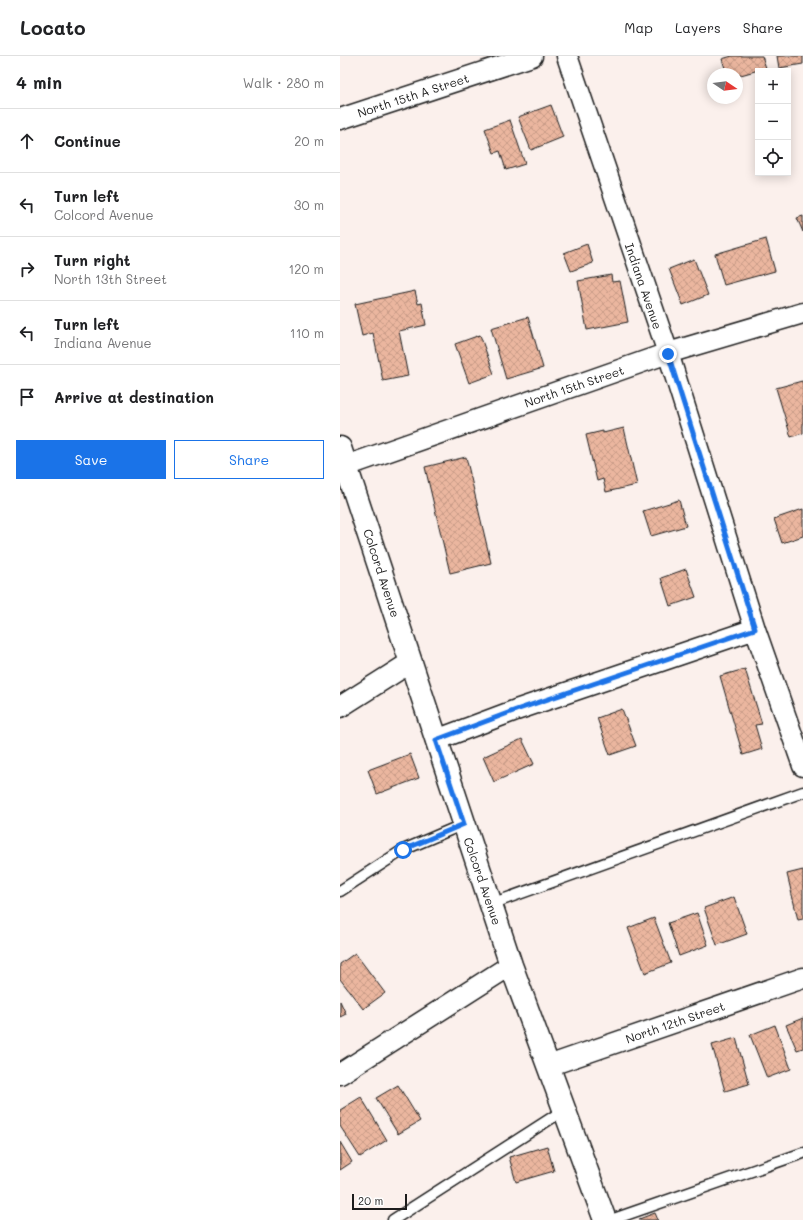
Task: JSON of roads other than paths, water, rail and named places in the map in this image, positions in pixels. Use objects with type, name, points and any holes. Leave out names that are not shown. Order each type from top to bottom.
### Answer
[{"type":"street","name":"North 15th A Street","points":[[340,119],[532,56]]},
{"type":"street","name":"Indiana Avenue","points":[[567,56],[668,354],[755,629],[803,766]]},
{"type":"street","name":"North 15th Street","points":[[343,457],[668,354],[803,313]]},
{"type":"street","name":"Colcord Avenue","points":[[343,457],[491,904],[548,1066],[605,1220]]},
{"type":"street","points":[[436,740],[516,710],[755,629]]},
{"type":"street","points":[[340,707],[411,662]]},
{"type":"street","points":[[340,1074],[512,965]]},
{"type":"street","name":"North 12th Street","points":[[548,1066],[803,978]]},
{"type":"lane","points":[[491,904],[803,792]]},
{"type":"lane","points":[[340,891],[403,850],[464,824]]},
{"type":"lane","points":[[393,1220],[564,1110]]},
{"type":"lane","points":[[611,1220],[803,1153]]}]
